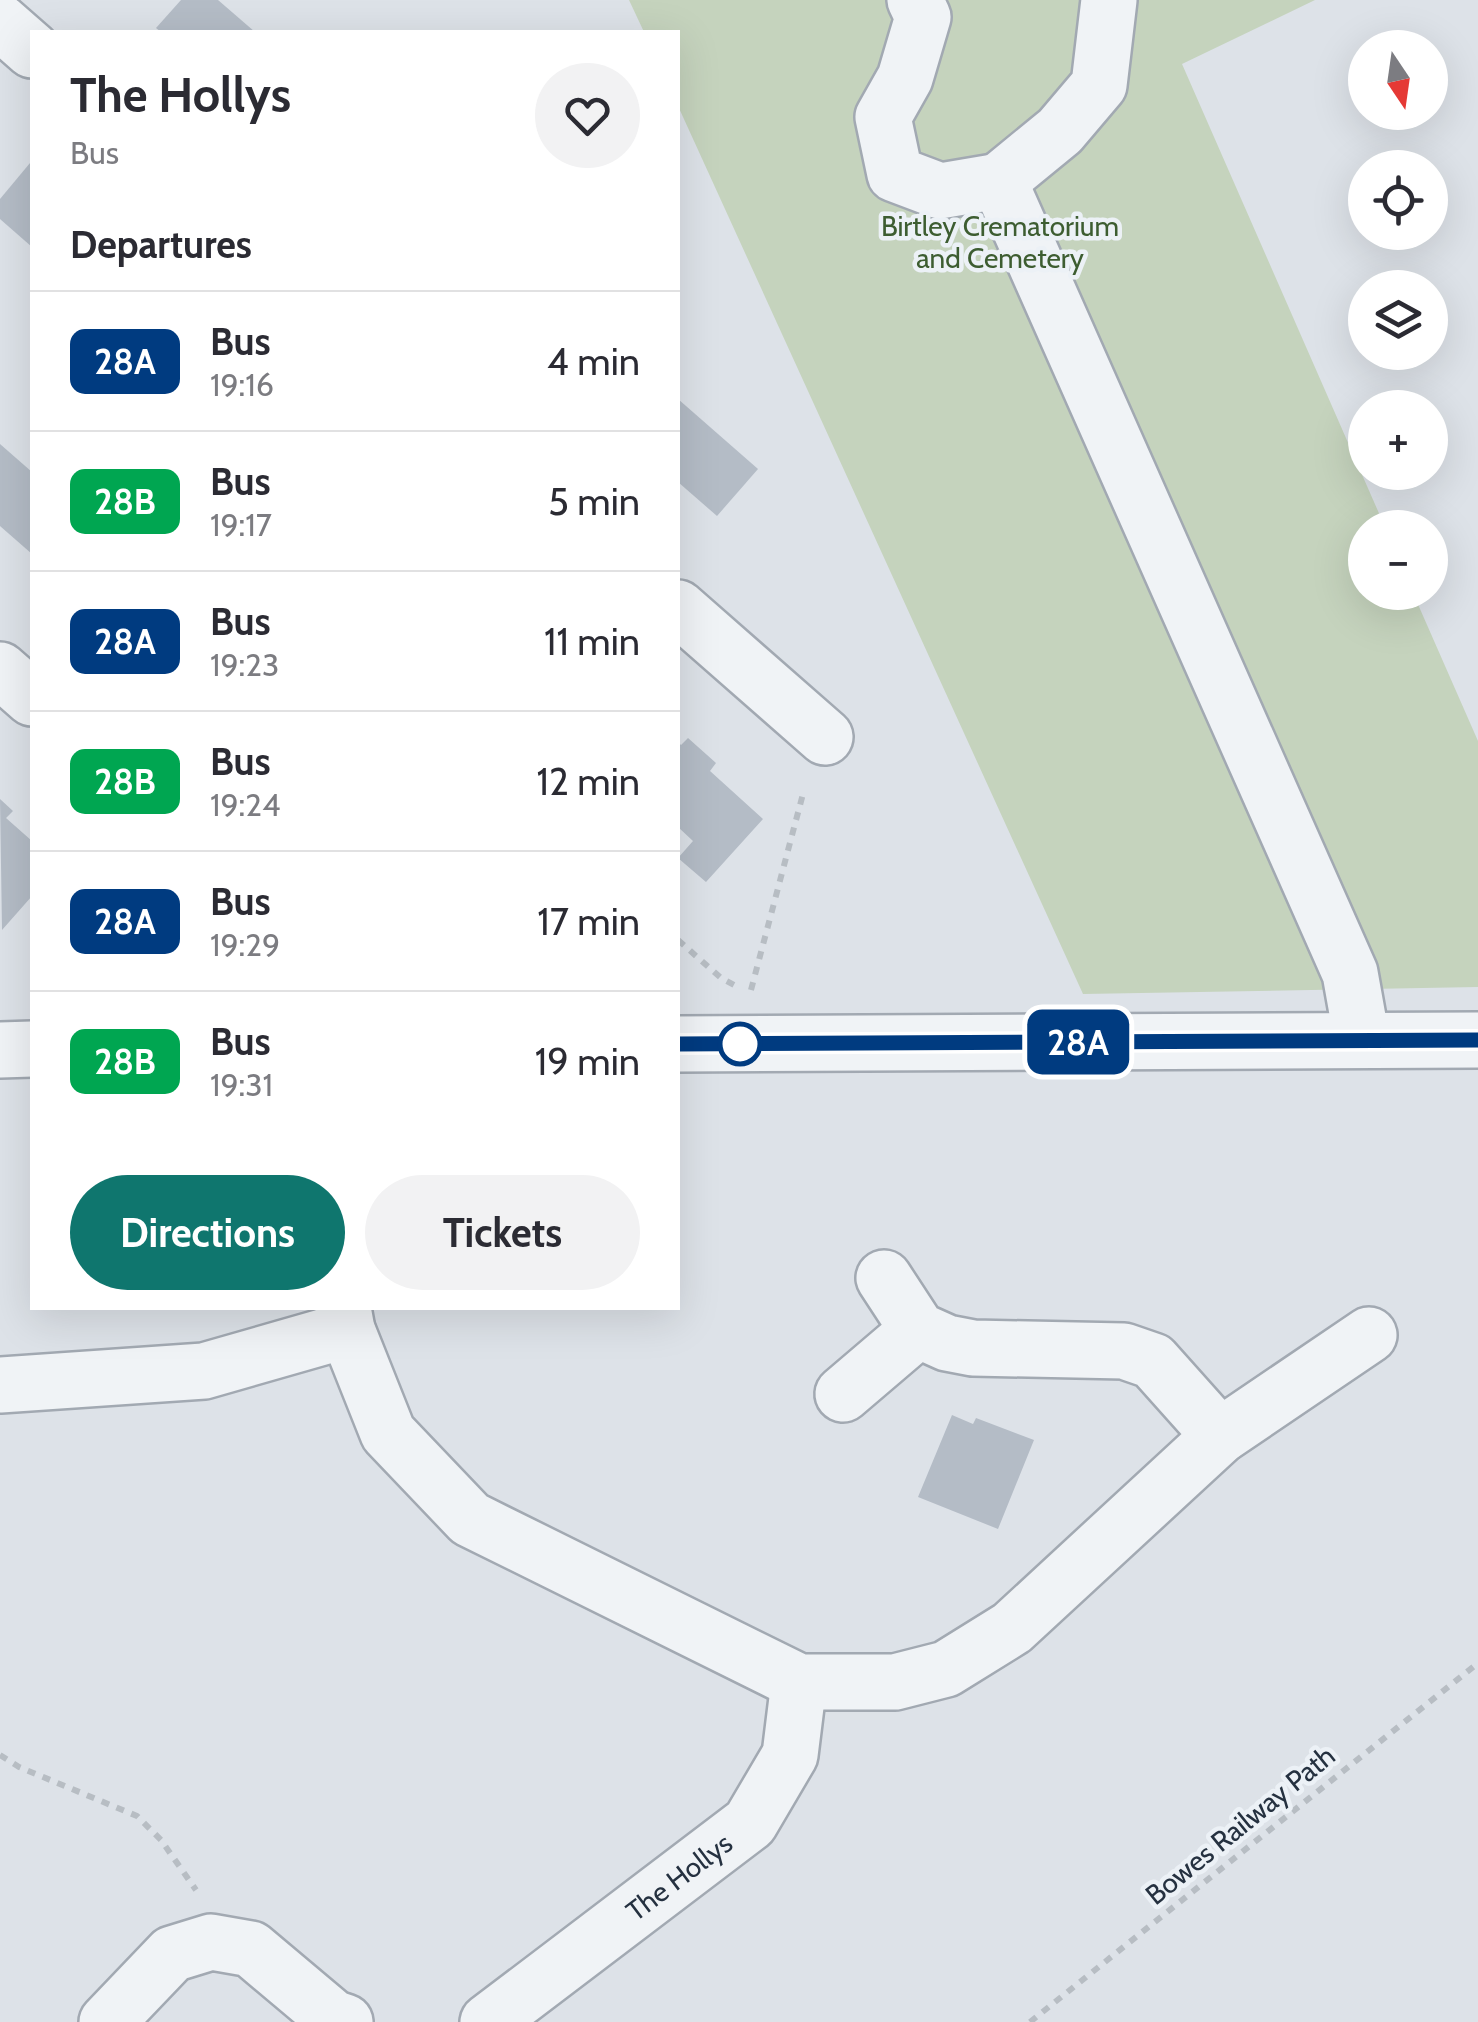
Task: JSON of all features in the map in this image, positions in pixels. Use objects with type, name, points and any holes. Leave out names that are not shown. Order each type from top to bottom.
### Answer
[{"type":"street","points":[[915,0],[922,17],[905,78],[883,117],[895,174],[940,191],[999,181],[1060,131],[1099,85],[1109,0]]},
{"type":"street","points":[[0,22],[30,48]]},
{"type":"street","points":[[999,181],[1350,973],[1362,1040]]},
{"type":"street","points":[[680,610],[825,737]]},
{"type":"street","points":[[0,670],[30,696]]},
{"type":"street","points":[[680,1044],[1478,1040]]},
{"type":"street","points":[[0,1050],[30,1049]]},
{"type":"street","points":[[884,1278],[918,1330],[947,1342],[973,1348],[1124,1351],[1153,1361],[1220,1436]]},
{"type":"street","points":[[0,1385],[204,1371],[345,1319],[388,1433],[470,1519],[799,1682],[896,1682],[946,1669],[1012,1628],[1220,1436],[1369,1335]]},
{"type":"street","points":[[843,1394],[918,1330]]},
{"type":"street","name":"The Hollys","points":[[488,2022],[750,1823],[790,1754],[799,1682]]},
{"type":"street","points":[[107,2022],[172,1954],[211,1942],[252,1949],[333,2018],[345,2022]]},
{"type":"path","points":[[680,942],[720,978],[750,994],[806,784],[825,737]]},
{"type":"path","name":"Bowes Railway Path","points":[[1030,2022],[1478,1663]]},
{"type":"path","points":[[0,1755],[19,1767],[137,1816],[161,1840],[223,1922],[252,1949]]},
{"type":"green space","name":"Birtley Crematorium and Cemetery","points":[[629,0],[1315,0],[1182,64],[1348,443],[1348,490],[1369,490],[1378,510],[1348,510],[1348,610],[1420,610],[1478,741],[1478,987],[1083,994],[680,110],[680,30],[643,30]]},
{"type":"building","points":[[181,0],[218,0],[253,30],[158,30],[156,28]]},
{"type":"building","points":[[30,163],[30,245],[0,219],[0,199]]},
{"type":"building","points":[[680,401],[758,469],[717,516],[680,484]]},
{"type":"building","points":[[0,444],[30,470],[30,552],[0,526]]},
{"type":"building","points":[[688,738],[716,763],[710,771],[763,819],[706,882],[680,860],[693,841],[680,829],[681,745]]},
{"type":"building","points":[[0,799],[13,811],[6,818],[30,839],[30,898],[2,930]]},
{"type":"building","points":[[952,1415],[973,1424],[976,1418],[1034,1440],[998,1529],[918,1497]]},
{"type":"bus line","name":"28A","points":[[680,1044],[1478,1040]]}]
